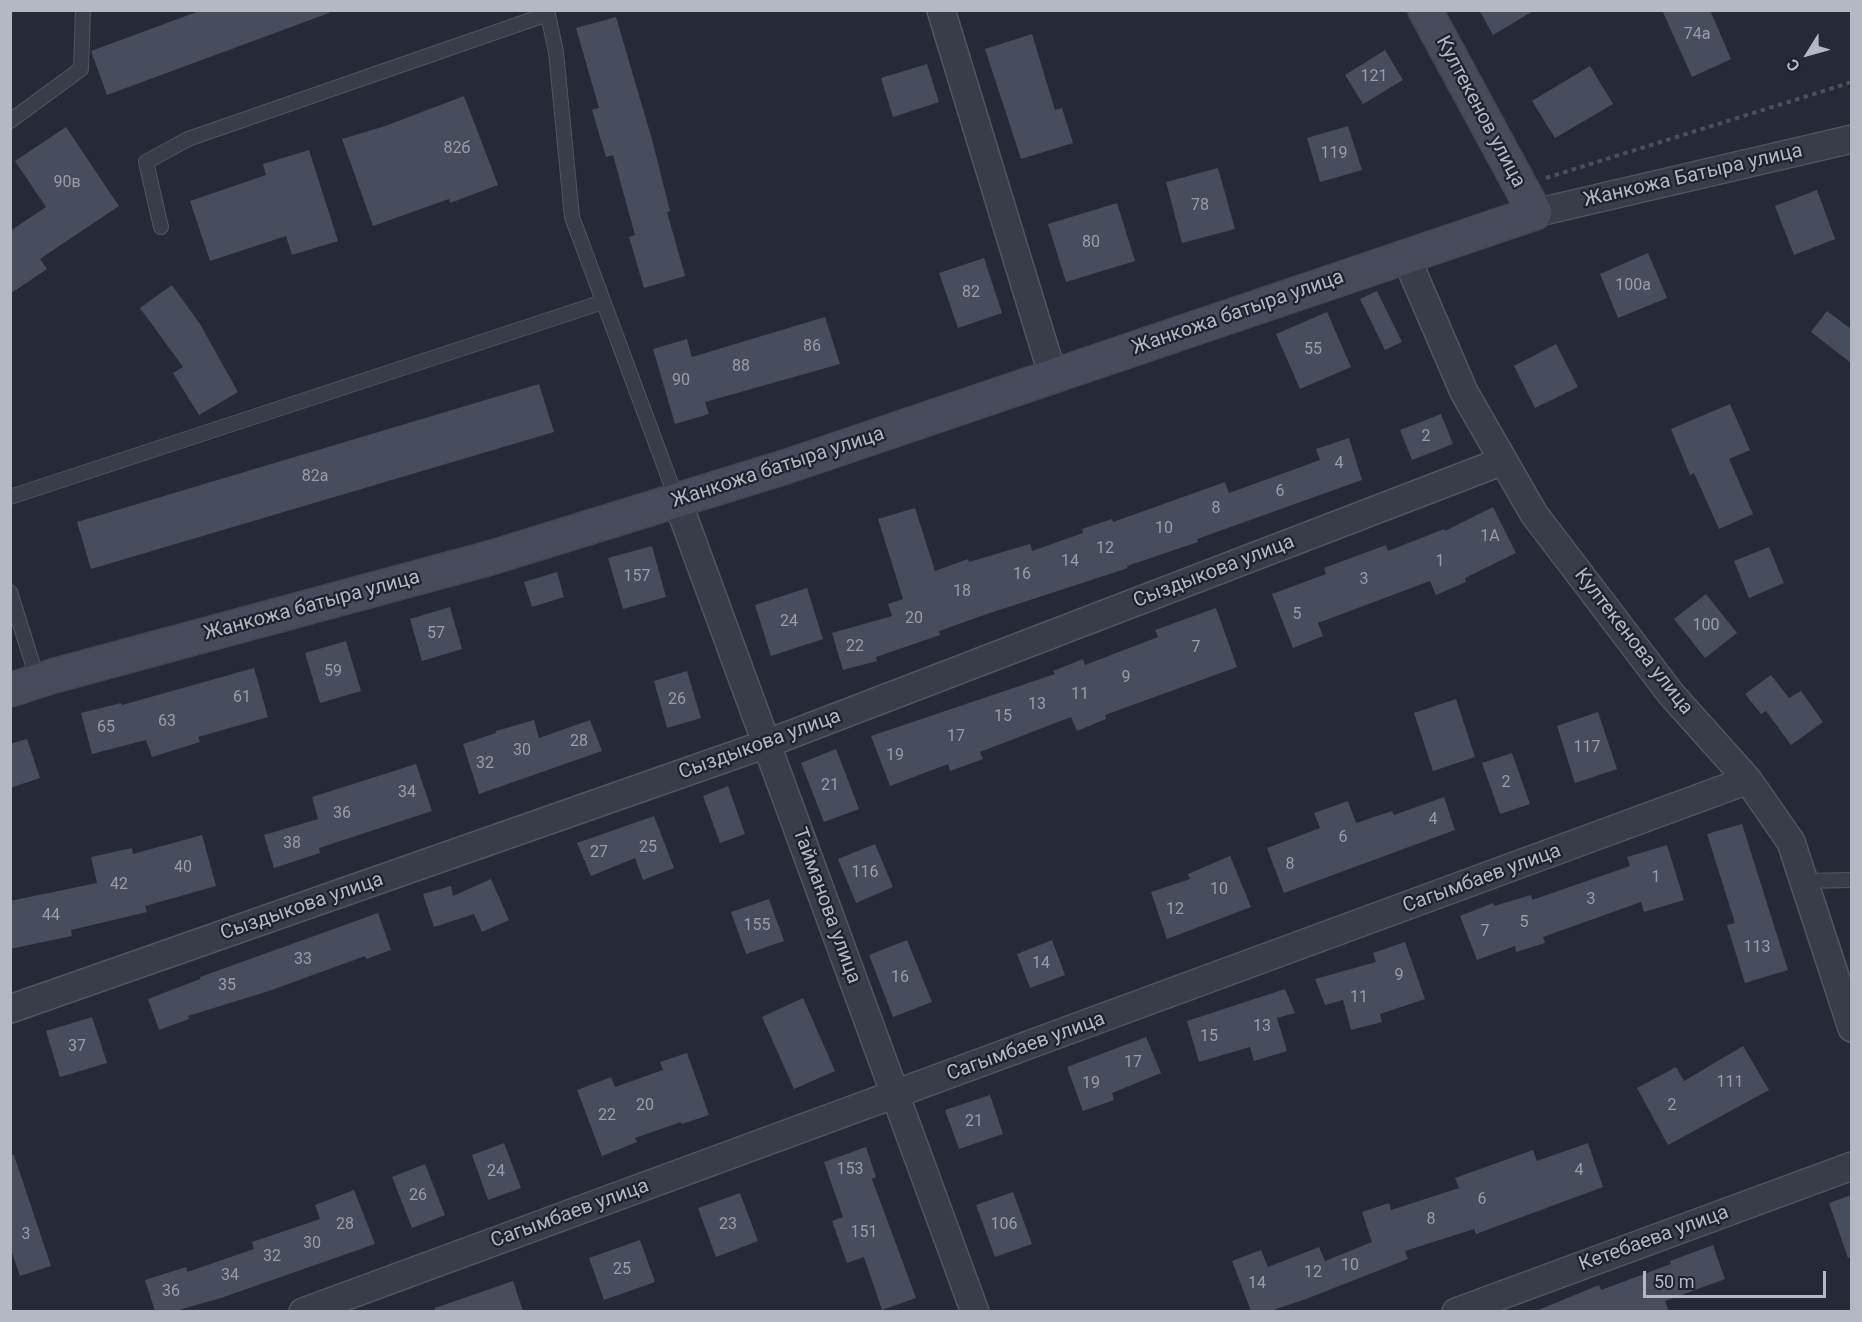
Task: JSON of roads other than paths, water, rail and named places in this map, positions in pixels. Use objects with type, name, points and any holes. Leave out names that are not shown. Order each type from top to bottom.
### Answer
[{"type":"street","points":[[941,10],[1053,376]]},
{"type":"street","name":"Култекенов улица","points":[[1425,10],[1528,200]]},
{"type":"street","name":"Жанкожа Батыра улица","points":[[1528,200],[1851,139]]},
{"type":"street","name":"Жанкожа батыра улица","points":[[24,686],[490,558],[785,467],[1406,257],[1528,200]]},
{"type":"street","name":"Култекенова улица","points":[[1406,257],[1464,392],[1534,514],[1671,694],[1748,780],[1791,842],[1851,1028]]},
{"type":"street","name":"Сыздыкова улица","points":[[10,1009],[766,744],[1503,461]]},
{"type":"street","name":"Тайманова улица","points":[[676,500],[975,1311]]},
{"type":"street","name":"Сагымбаев улица","points":[[303,1311],[896,1096],[1748,780]]},
{"type":"street","name":"Кетебаева улица","points":[[1456,1311],[1851,1166]]},
{"type":"lane","points":[[10,121],[81,69],[83,10]]},
{"type":"lane","points":[[161,227],[146,162],[188,139],[547,12],[556,52],[572,217],[676,500]]},
{"type":"lane","points":[[10,497],[603,302]]},
{"type":"lane","points":[[10,592],[24,686]]},
{"type":"lane","points":[[1803,881],[1851,880]]}]
